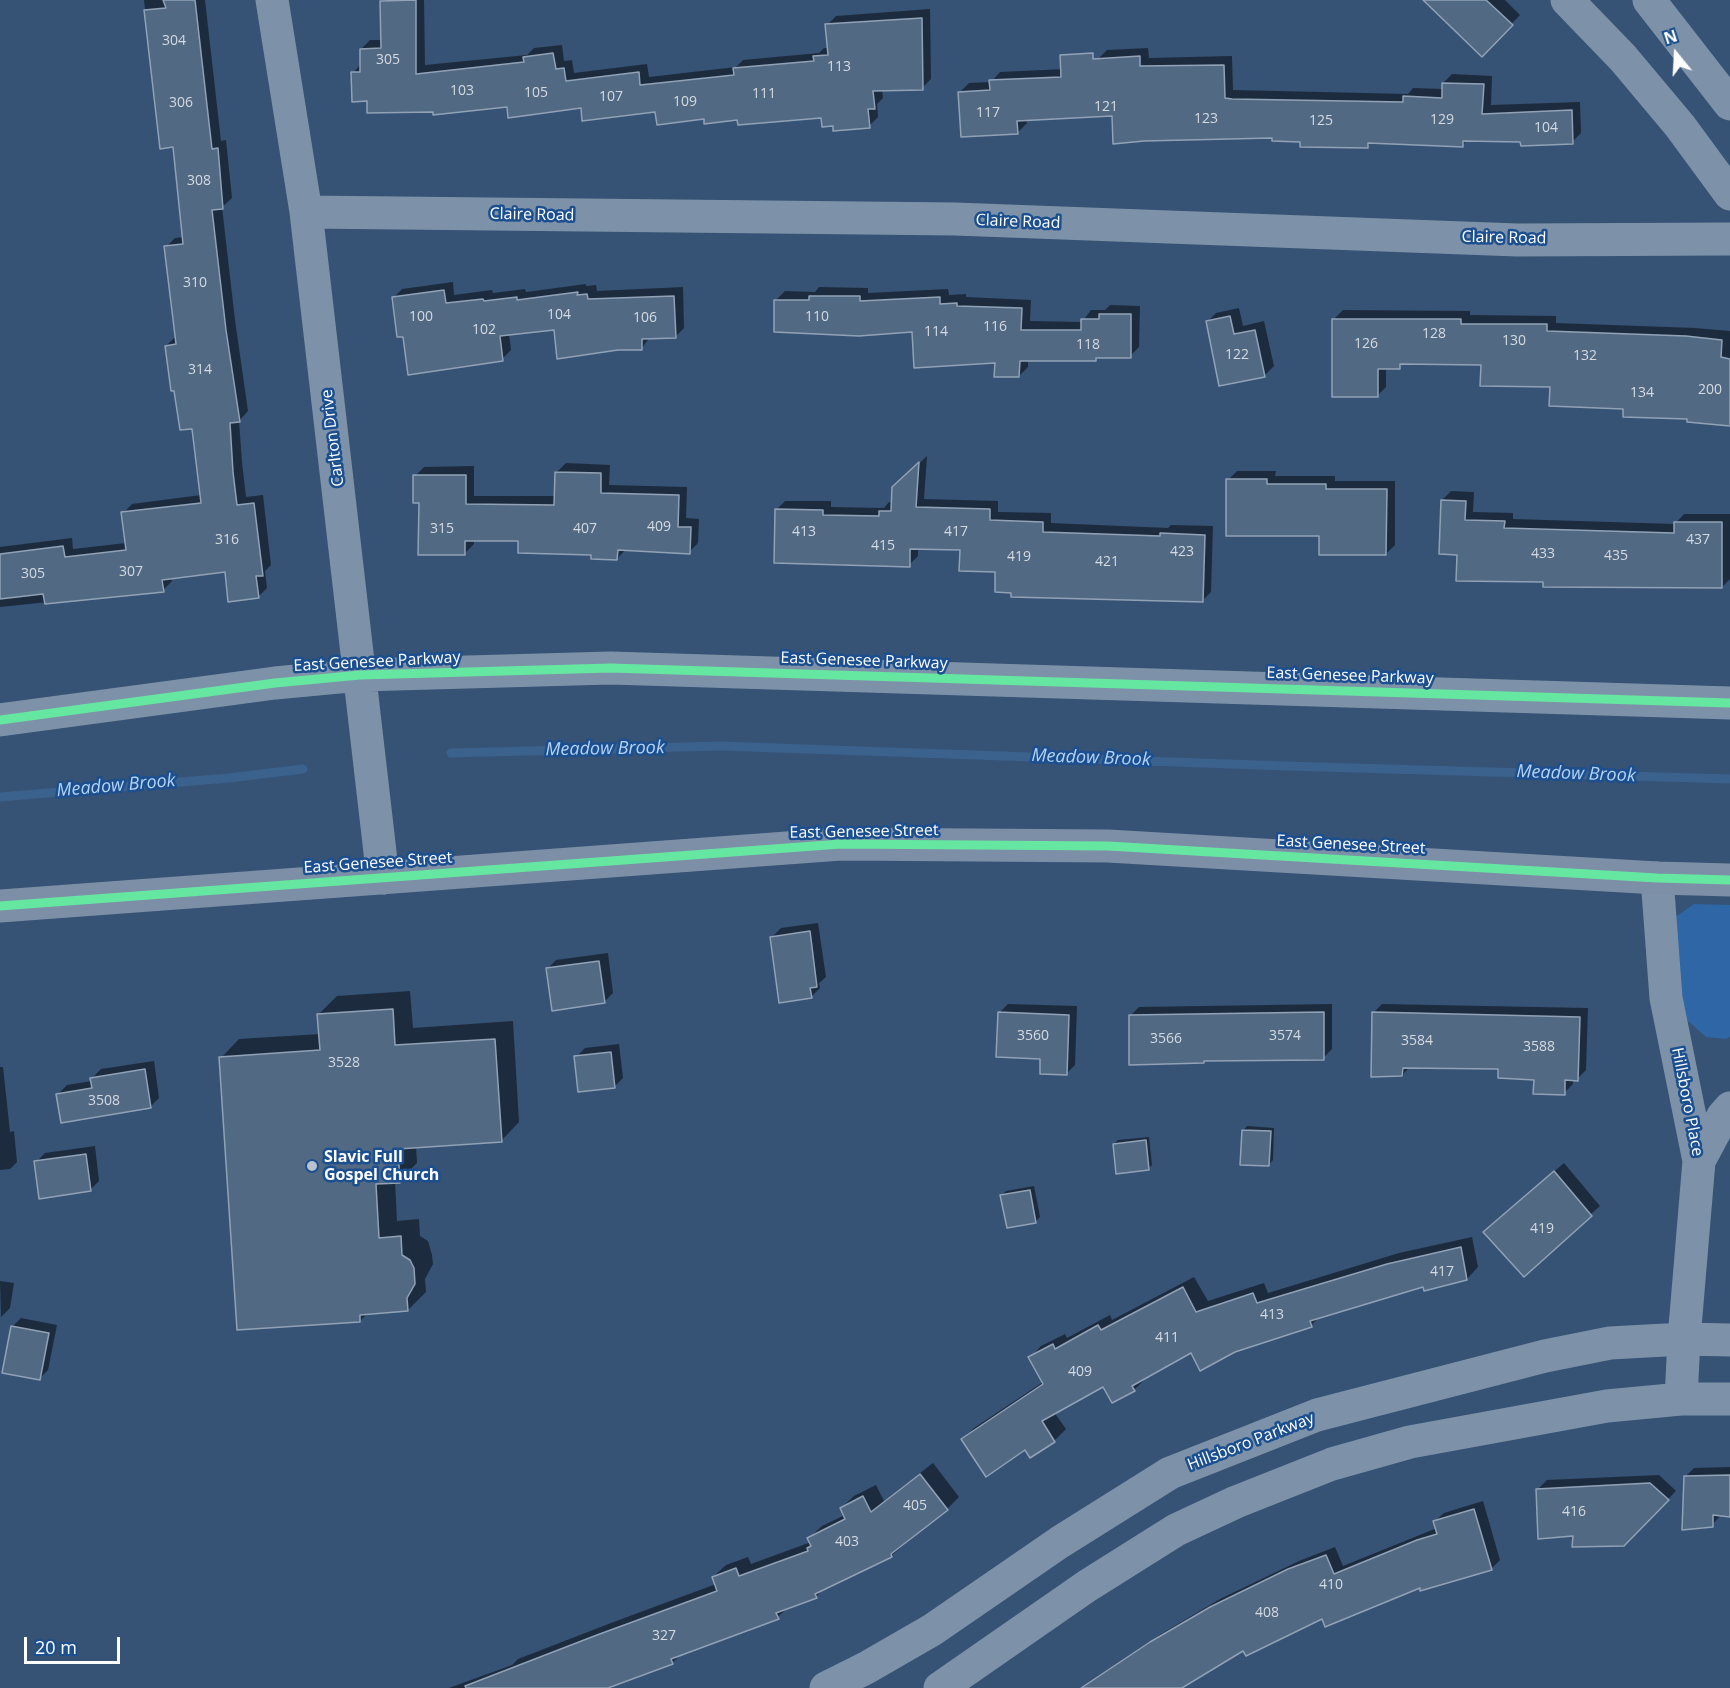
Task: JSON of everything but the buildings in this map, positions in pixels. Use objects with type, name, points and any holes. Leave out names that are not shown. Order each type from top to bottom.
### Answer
[{"type":"main road","name":"East Genesee Street","points":[[0,906],[852,844],[1108,846],[1657,878],[1730,880]]},
{"type":"street","name":"Carlton Drive","points":[[272,0],[306,212],[383,878]]},
{"type":"street","points":[[1567,0],[1623,58],[1680,126],[1730,194]]},
{"type":"street","points":[[1649,0],[1730,104]]},
{"type":"street","name":"Claire Road","points":[[306,212],[955,219],[1517,240],[1730,239]]},
{"type":"street","name":"East Genesee Parkway","points":[[0,720],[274,683],[360,675],[611,668],[1730,703]]},
{"type":"street","name":"Hillsboro Place","points":[[1657,878],[1666,998],[1699,1161],[1681,1399]]},
{"type":"street","points":[[1699,1161],[1723,1116],[1730,1108]]},
{"type":"street","name":"Hillsboro Parkway","points":[[826,1688],[932,1630],[1060,1542],[1170,1473],[1328,1412],[1545,1356],[1610,1343],[1684,1339],[1730,1340]]},
{"type":"street","points":[[940,1688],[1087,1586],[1176,1530],[1236,1502],[1322,1468],[1410,1442],[1607,1406],[1681,1399],[1730,1399]]},
{"type":"shaded area","points":[[1694,904],[1730,905],[1730,1037],[1726,1039],[1706,1037],[1687,1020],[1675,993],[1674,918]]},
{"type":"waterway","name":"Meadow Brook","points":[[451,753],[721,746],[1730,779]]},
{"type":"waterway","name":"Meadow Brook","points":[[0,797],[229,778],[303,769]]},
{"type":"cycle path","points":[[0,720],[275,683],[360,675],[611,668],[1730,703]]},
{"type":"cycle path","points":[[0,906],[841,844],[1108,846],[1657,878],[1730,880]]},
{"type":"place","name":"Slavic Full Gospel Church","points":[[312,1166]]}]
